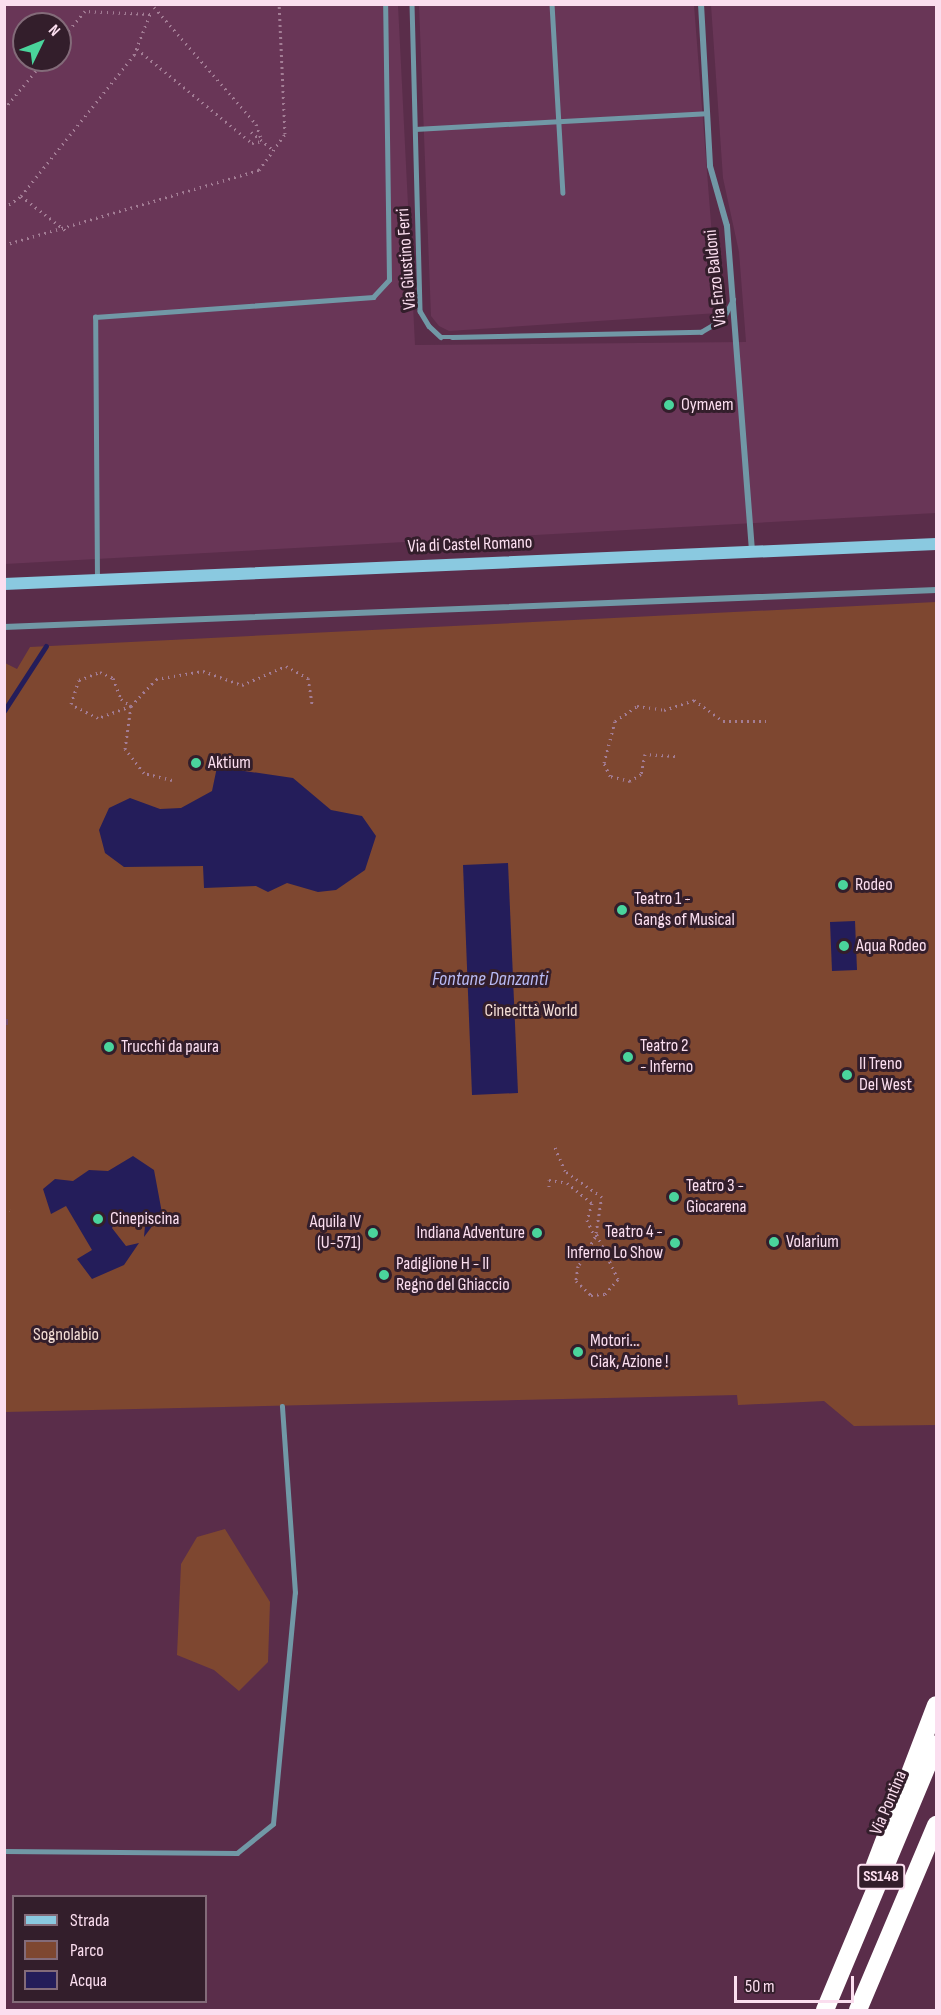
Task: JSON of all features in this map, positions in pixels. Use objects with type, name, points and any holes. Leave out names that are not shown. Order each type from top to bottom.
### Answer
[{"type":"highway","points":[[870,1903],[876,1857],[936,1705]]},
{"type":"highway","name":"Via Pontina","points":[[825,2010],[936,1744]]},
{"type":"highway","name":"SS148","points":[[858,2010],[936,1825]]},
{"type":"street","name":"Via Enzo Baldoni","points":[[701,4],[710,166],[727,226],[752,551]]},
{"type":"street","name":"Via di Castel Romano","points":[[4,584],[936,544]]},
{"type":"street","points":[[4,627],[936,590]]},
{"type":"lane","points":[[96,580],[95,317],[373,297],[389,280],[385,4]]},
{"type":"lane","name":"Via Giustino Ferri","points":[[412,4],[420,311],[441,337],[701,332],[723,319],[734,296]]},
{"type":"lane","points":[[552,4],[563,193]]},
{"type":"lane","points":[[415,129],[559,123],[706,113]]},
{"type":"lane","points":[[4,1851],[237,1853],[273,1824],[295,1593],[282,1406]]},
{"type":"path","points":[[4,245],[64,230],[259,170],[285,134],[279,4]]},
{"type":"path","points":[[4,208],[21,196],[137,49],[154,6],[256,124],[262,141]]},
{"type":"path","points":[[72,27],[85,11],[150,14]]},
{"type":"path","points":[[137,49],[252,143],[262,141]]},
{"type":"path","points":[[4,109],[35,72]]},
{"type":"path","points":[[251,132],[273,151]]},
{"type":"path","points":[[21,196],[64,230]]},
{"type":"path","points":[[131,706],[121,699],[113,678],[100,672],[79,680],[71,696],[71,704],[98,718],[131,706],[156,679],[203,671],[242,685],[286,666],[308,678],[312,704]]},
{"type":"path","points":[[675,756],[645,754],[641,774],[622,782],[606,770],[608,746],[615,721],[637,706],[664,710],[694,700],[723,721],[766,721]]},
{"type":"path","points":[[131,706],[124,738],[128,759],[144,773],[172,780]]},
{"type":"path","points":[[549,1187],[549,1180],[567,1183],[592,1203],[587,1220],[595,1237],[578,1266],[576,1281],[591,1295],[605,1294],[618,1279],[596,1233],[602,1197],[565,1171],[555,1147]]},
{"type":"path","points":[[4,1208],[10,1210]]},
{"type":"shaded area","points":[[4,5],[398,5],[415,345],[746,342],[739,252],[723,178],[711,5],[936,5],[936,513],[5,564]]},
{"type":"shaded area","points":[[419,5],[694,5],[718,313],[449,331],[439,326],[431,316]]},
{"type":"green space","name":"Cinecittà World","points":[[936,602],[936,1425],[854,1426],[824,1401],[738,1405],[737,1395],[5,1412],[5,663],[17,669],[30,647]]},
{"type":"green space","points":[[225,1529],[270,1602],[268,1662],[239,1691],[214,1670],[177,1655],[181,1564],[197,1537]]},
{"type":"water","points":[[217,767],[293,778],[331,810],[362,816],[376,836],[365,870],[336,890],[318,892],[287,883],[268,892],[256,886],[204,888],[203,866],[124,867],[105,853],[99,830],[109,808],[130,798],[160,809],[181,808],[212,791]]},
{"type":"water","name":"Fontane Danzanti","points":[[508,863],[518,1093],[472,1095],[463,865]]},
{"type":"water","name":"Aqua Rodeo","points":[[855,921],[857,970],[832,971],[830,922]]},
{"type":"water","name":"Cinepiscina","points":[[133,1156],[154,1170],[162,1213],[144,1237],[145,1226],[126,1217],[117,1220],[112,1228],[126,1246],[139,1243],[124,1265],[92,1279],[77,1259],[92,1250],[66,1206],[51,1214],[43,1189],[55,1179],[73,1181],[89,1170],[108,1171]]},
{"type":"waterway","points":[[4,711],[46,646]]},
{"type":"place","name":"Оутлет","points":[[669,405]]},
{"type":"place","name":"Aktium","points":[[196,763]]},
{"type":"place","name":"Rodeo","points":[[843,885]]},
{"type":"place","name":"Teatro 1 - Gangs of Musical","points":[[622,910]]},
{"type":"place","name":"Aqua Rodeo","points":[[844,946]]},
{"type":"place","name":"Trucchi da paura","points":[[109,1047]]},
{"type":"place","name":"Teatro 2 - Inferno","points":[[628,1057]]},
{"type":"place","name":"Il Treno Del West","points":[[847,1075]]},
{"type":"place","name":"Teatro 3 - Giocarena","points":[[674,1197]]},
{"type":"place","name":"Cinepiscina","points":[[98,1219]]},
{"type":"place","name":"Aquila IV (U-571)","points":[[373,1233]]},
{"type":"place","name":"Indiana Adventure","points":[[537,1233]]},
{"type":"place","name":"Volarium","points":[[774,1242]]},
{"type":"place","name":"Teatro 4 - Inferno Lo Show","points":[[675,1243]]},
{"type":"place","name":"Padiglione H - Il Regno del Ghiaccio","points":[[384,1275]]},
{"type":"place","name":"Motori... Ciak, Azione !","points":[[578,1352]]},
{"type":"park label","name":"Sognolabio","points":[[66,1335]]}]
